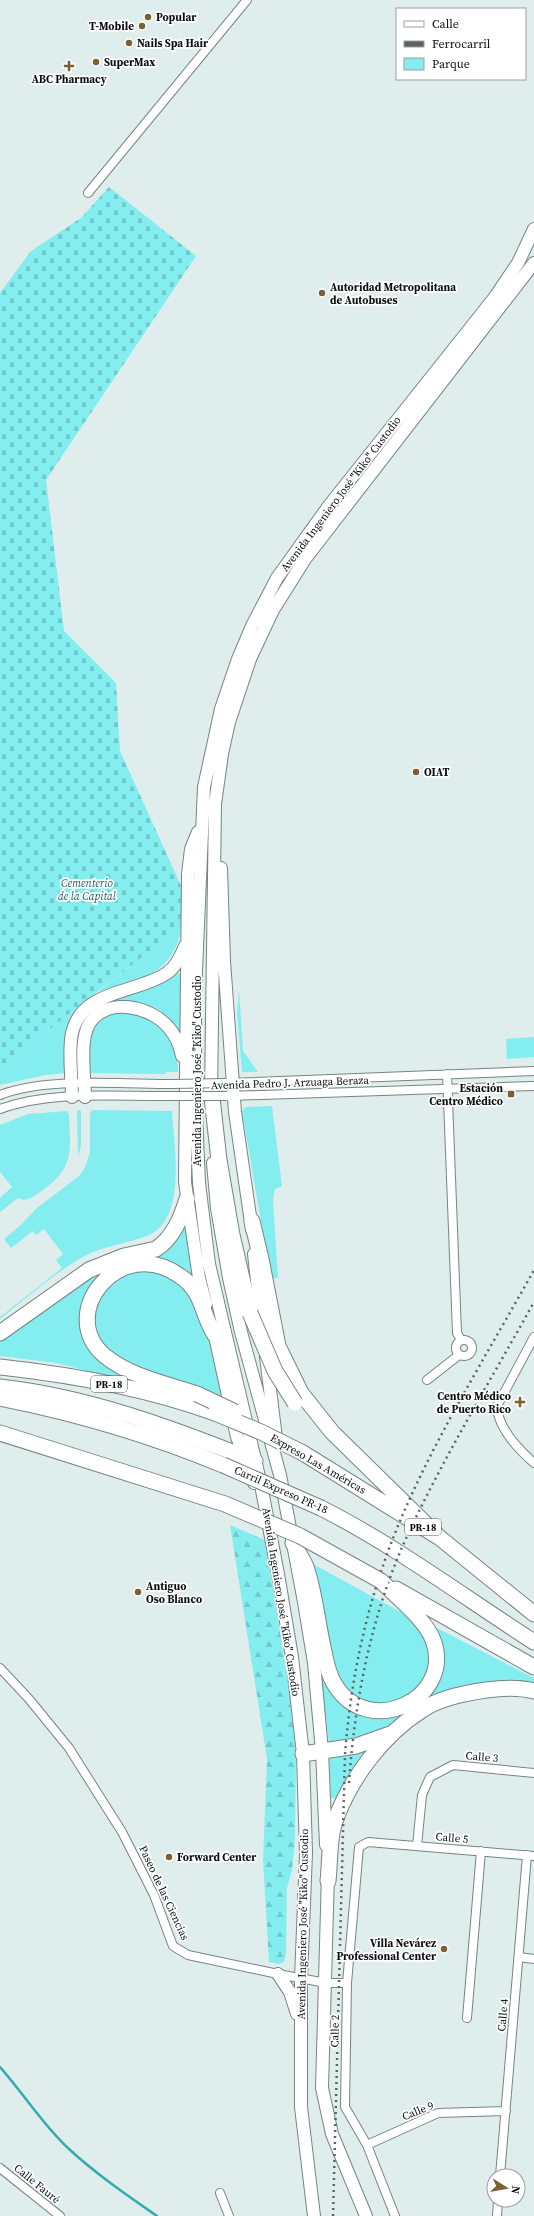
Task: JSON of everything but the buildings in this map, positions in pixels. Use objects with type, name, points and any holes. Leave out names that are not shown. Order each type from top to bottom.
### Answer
[{"type":"highway","points":[[211,1089],[219,1160],[232,1235],[250,1313],[275,1371],[295,1403],[336,1447],[403,1500]]},
{"type":"highway","points":[[0,1333],[89,1270],[102,1264],[156,1249],[163,1245],[176,1226],[187,1199]]},
{"type":"highway","points":[[252,1221],[278,1346],[301,1393],[332,1432],[403,1500],[440,1538]]},
{"type":"highway","points":[[215,1335],[210,1327],[200,1299],[191,1286],[181,1276],[160,1266],[134,1264],[116,1271],[108,1276],[97,1289],[89,1308],[90,1333],[106,1356],[129,1371],[197,1394],[234,1411],[256,1429]]},
{"type":"highway","name":"Expreso Las Américas","points":[[0,1367],[54,1373],[152,1393],[215,1413],[256,1429],[303,1453],[440,1538],[531,1610]]},
{"type":"highway","points":[[0,1387],[42,1393],[99,1406],[185,1433],[249,1458]]},
{"type":"highway","name":"Carril Expreso PR-18","points":[[0,1398],[113,1426],[156,1439],[223,1465],[321,1508],[375,1537],[416,1562],[467,1599],[534,1642]]},
{"type":"highway","points":[[0,1432],[224,1504],[300,1536],[534,1667]]},
{"type":"highway","points":[[293,1543],[306,1567],[327,1662],[335,1685],[352,1702],[370,1710],[379,1712],[390,1711],[411,1702],[429,1682],[437,1660],[434,1644],[427,1629],[381,1581]]},
{"type":"highway","points":[[328,1881],[334,1823],[358,1775],[393,1732],[423,1709],[459,1696],[492,1690],[517,1689],[534,1691]]},
{"type":"highway","points":[[303,1754],[356,1746],[393,1732]]},
{"type":"main road","name":"Avenida Ingeniero José \"Kiko\" Custodio","points":[[314,2216],[301,2106],[301,1979],[306,1853],[303,1754],[292,1656],[266,1512],[249,1458],[209,1264],[199,1183],[195,1098],[196,994],[204,787],[221,709],[238,659],[262,605],[291,557],[328,507],[495,297],[518,263],[534,230]]},
{"type":"main road","name":"Avenida Ingeniero José \"Kiko\" Custodio","points":[[366,2216],[332,2134],[324,2105],[322,2061],[326,1983],[328,1881],[322,1751],[314,1663],[280,1475],[243,1339],[229,1278],[217,1208],[212,1151],[211,1089],[217,782],[229,722],[250,658],[277,603],[291,579],[342,509],[534,263]]},
{"type":"main road","points":[[202,823],[190,855],[188,874],[185,1077],[185,1152],[187,1199],[199,1278],[215,1335],[237,1437],[249,1458]]},
{"type":"main road","points":[[216,830],[222,879],[230,1096],[252,1221],[280,1475]]},
{"type":"main road","points":[[72,1097],[72,1034],[79,1016],[87,1008],[102,998],[150,982],[168,973],[179,960],[187,941]]},
{"type":"main road","points":[[85,1097],[84,1054],[86,1033],[89,1024],[102,1012],[118,1007],[141,1010],[156,1016],[169,1028],[178,1042],[185,1077]]},
{"type":"main road","points":[[278,1974],[290,1992],[301,2028]]},
{"type":"street","points":[[88,193],[247,0]]},
{"type":"street","name":"Avenida Pedro J. Arzuaga Beraza","points":[[0,1095],[29,1088],[72,1084],[230,1083],[534,1071]]},
{"type":"street","points":[[447,1074],[457,1333],[461,1340]]},
{"type":"street","name":"Avenida Pedro J. Arzuaga Beraza","points":[[0,1109],[28,1100],[72,1097],[230,1096],[534,1086]]},
{"type":"street","points":[[534,1337],[497,1406],[498,1417],[520,1450],[534,1463]]},
{"type":"street","points":[[427,1380],[459,1355],[466,1356],[473,1349],[468,1341],[461,1340]]},
{"type":"street","points":[[459,1355],[456,1347],[461,1340]]},
{"type":"street","name":"Paseo de las Ciencias","points":[[0,1668],[29,1699],[69,1748],[122,1832],[154,1895],[173,1946],[188,1955],[301,1979],[326,1983],[347,1983]]},
{"type":"street","name":"Calle 3","points":[[417,1846],[422,1795],[430,1777],[453,1765],[534,1773]]},
{"type":"street","name":"Calle 5","points":[[368,1842],[531,1856]]},
{"type":"street","name":"Calle 2","points":[[368,1842],[359,1847],[347,1983],[345,2107],[367,2145],[395,2216]]},
{"type":"street","points":[[467,2018],[481,1852]]},
{"type":"street","name":"Calle 4","points":[[501,2168],[519,1957],[531,1856]]},
{"type":"street","points":[[519,1957],[534,1959]]},
{"type":"street","name":"Calle 9","points":[[367,2145],[438,2113],[506,2111]]},
{"type":"street","name":"Calle Fauré","points":[[0,2168],[60,2216]]},
{"type":"street","points":[[220,2193],[229,2216]]},
{"type":"green space","name":"Cementerio de la Capital","points":[[109,187],[196,256],[46,480],[64,631],[116,683],[120,751],[182,888],[182,926],[0,1068],[0,293],[31,251],[81,218]]},
{"type":"green space","points":[[182,926],[178,943],[171,956],[163,965],[141,979],[98,992]]},
{"type":"green space","points":[[175,971],[183,976],[183,1037],[179,1034],[170,1019],[153,1007],[145,1004],[136,1003],[119,1005],[99,1010],[80,1067],[75,1067],[75,1040],[79,1027],[88,1015],[100,1005],[115,996]]},
{"type":"green space","points":[[239,990],[243,1051],[258,1072],[242,1072],[237,1014]]},
{"type":"green space","points":[[81,1005],[66,1035],[64,1047],[65,1073],[46,1075],[0,1085],[0,1068]]},
{"type":"green space","points":[[116,1012],[141,1015],[160,1028],[174,1047],[178,1072],[166,1072],[166,1074],[89,1073],[88,1045],[90,1037],[99,1023]]},
{"type":"green space","points":[[534,1037],[534,1057],[507,1059],[506,1039]]},
{"type":"green space","points":[[272,1106],[282,1186],[275,1189],[273,1199],[278,1278],[271,1279],[242,1111],[246,1107]]},
{"type":"green space","points":[[92,1110],[172,1111],[176,1179],[174,1197],[169,1213],[161,1226],[149,1235],[133,1241],[100,1249],[74,1262],[52,1277],[0,1319],[0,1317],[62,1268],[56,1260],[63,1254],[44,1229],[36,1235],[33,1231],[11,1248],[4,1239],[21,1225],[37,1208],[79,1176],[85,1168],[90,1152],[90,1114]]},
{"type":"green space","points":[[67,1111],[69,1115],[70,1146],[67,1162],[63,1170],[48,1186],[31,1198],[24,1200],[18,1198],[0,1212],[0,1198],[12,1187],[0,1172],[0,1125],[28,1114]]},
{"type":"green space","points":[[77,1111],[81,1111],[81,1145],[78,1157]]},
{"type":"green space","points":[[185,1218],[198,1285],[182,1275],[121,1267],[85,1322],[131,1377],[130,1380],[127,1381],[56,1363],[0,1356],[0,1338],[88,1274],[147,1255]]},
{"type":"green space","points":[[137,1268],[169,1275],[192,1297],[209,1340],[223,1396],[145,1372],[126,1363],[110,1352],[100,1337],[95,1317],[95,1308],[102,1292],[108,1286]]},
{"type":"green space","points":[[230,1525],[265,1540],[288,1681],[296,1754],[295,1840],[292,1870],[287,1888],[286,1953],[284,1962],[279,1964],[269,1962],[263,1860],[267,1759]]},
{"type":"green space","points":[[311,1563],[410,1617],[429,1646],[429,1668],[418,1689],[399,1703],[365,1704],[337,1681]]},
{"type":"green space","points":[[435,1627],[534,1678],[534,1688],[473,1686],[375,1737],[329,1743],[321,1676],[325,1675],[332,1692],[339,1702],[352,1709],[371,1715],[428,1694]]},
{"type":"green space","points":[[370,1747],[338,1798],[331,1798],[329,1756]]},
{"type":"waterway","points":[[0,2067],[42,2120],[69,2149],[101,2176],[157,2216]]},
{"type":"railway","points":[[333,2216],[345,1755],[350,1705],[364,1630],[378,1581],[400,1520],[454,1411],[534,1270]]},
{"type":"railway","points":[[349,1783],[356,1719],[367,1655],[375,1623],[396,1562],[438,1473],[534,1302]]},
{"type":"place","name":"Popular","points":[[148,17]]},
{"type":"place","name":"T-Mobile","points":[[142,26]]},
{"type":"place","name":"Nails Spa Hair","points":[[129,43]]},
{"type":"place","name":"SuperMax","points":[[96,62]]},
{"type":"place","name":"ABC Pharmacy","points":[[69,66]]},
{"type":"place","name":"Autoridad Metropolitana de Autobuses","points":[[322,293]]},
{"type":"place","name":"OIAT","points":[[416,772]]},
{"type":"place","name":"Estación Centro Médico","points":[[511,1094]]},
{"type":"place","name":"Centro Médico de Puerto Rico","points":[[520,1402]]},
{"type":"place","name":"Antiguo Oso Blanco","points":[[138,1592]]},
{"type":"place","name":"Forward Center","points":[[169,1857]]},
{"type":"place","name":"Villa Nevárez Professional Center","points":[[444,1949]]}]
